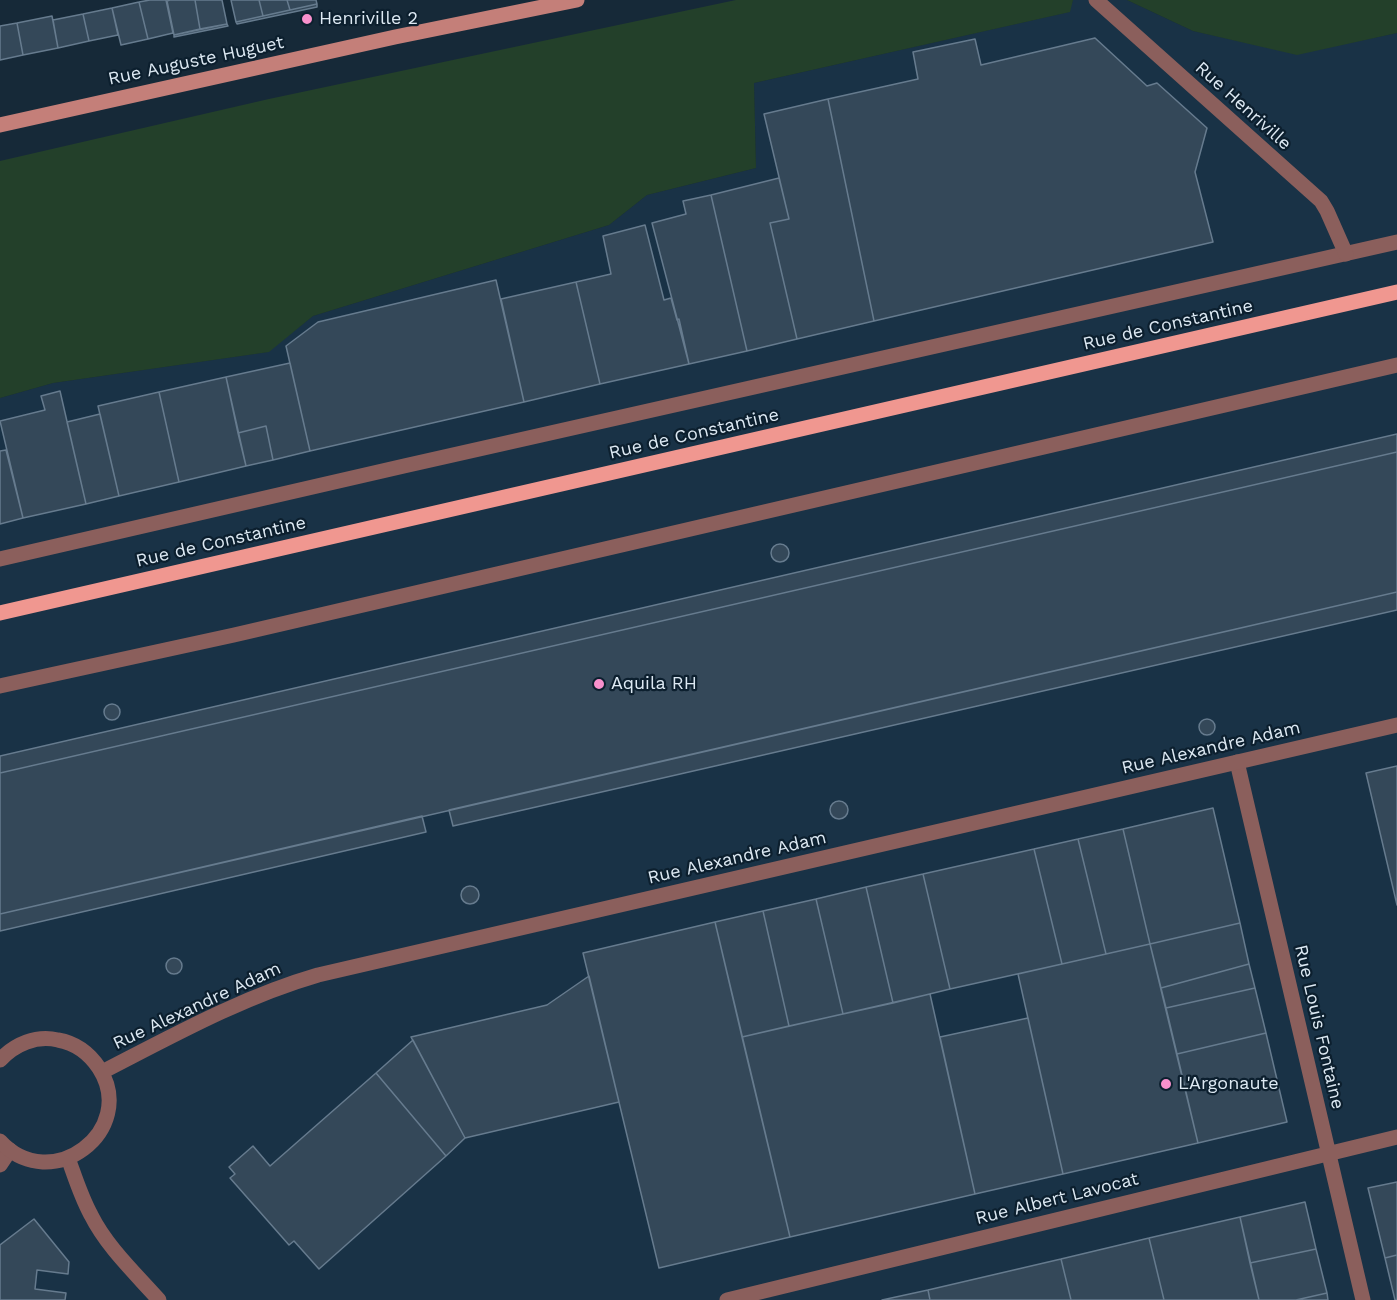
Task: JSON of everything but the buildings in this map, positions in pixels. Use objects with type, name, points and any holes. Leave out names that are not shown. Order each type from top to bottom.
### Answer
[{"type":"main road","name":"Rue Auguste Huguet","points":[[0,125],[542,4],[577,0]]},
{"type":"main road","name":"Rue de Constantine","points":[[0,613],[1397,292]]},
{"type":"street","name":"Rue Henriville","points":[[1096,0],[1321,201],[1328,211],[1346,254]]},
{"type":"street","points":[[0,559],[1397,242]]},
{"type":"street","points":[[0,686],[234,635],[1397,365]]},
{"type":"street","name":"Rue Alexandre Adam","points":[[102,1072],[259,995],[318,975],[1397,725]]},
{"type":"street","name":"Rue Louis Fontaine","points":[[1237,762],[1363,1300]]},
{"type":"street","points":[[0,1060],[8,1052],[24,1043],[50,1038],[68,1042],[91,1057],[102,1072],[108,1090],[108,1109],[102,1127],[85,1149],[68,1158],[51,1162],[25,1158],[5,1145],[0,1165]]},
{"type":"street","name":"Rue Albert Lavocat","points":[[727,1300],[1397,1137]]},
{"type":"street","points":[[68,1158],[84,1202],[101,1232],[159,1300]]},
{"type":"shaded area","points":[[1073,0],[1127,0],[1193,31],[1297,54],[1397,33],[1397,1300],[0,1300],[0,398],[53,383],[268,352],[313,316],[609,225],[647,195],[756,168],[754,83],[1069,12]]},
{"type":"green space","points":[[736,0],[1073,0],[1070,12],[754,83],[756,168],[647,195],[609,225],[313,316],[269,352],[53,383],[0,398],[0,161],[269,99]]},
{"type":"green space","points":[[1127,0],[1397,0],[1397,33],[1297,55],[1193,31]]},
{"type":"place","name":"Henriville 2","points":[[307,19]]},
{"type":"place","name":"Aquila RH","points":[[599,684]]},
{"type":"place","name":"L'Argonaute","points":[[1166,1084]]}]
